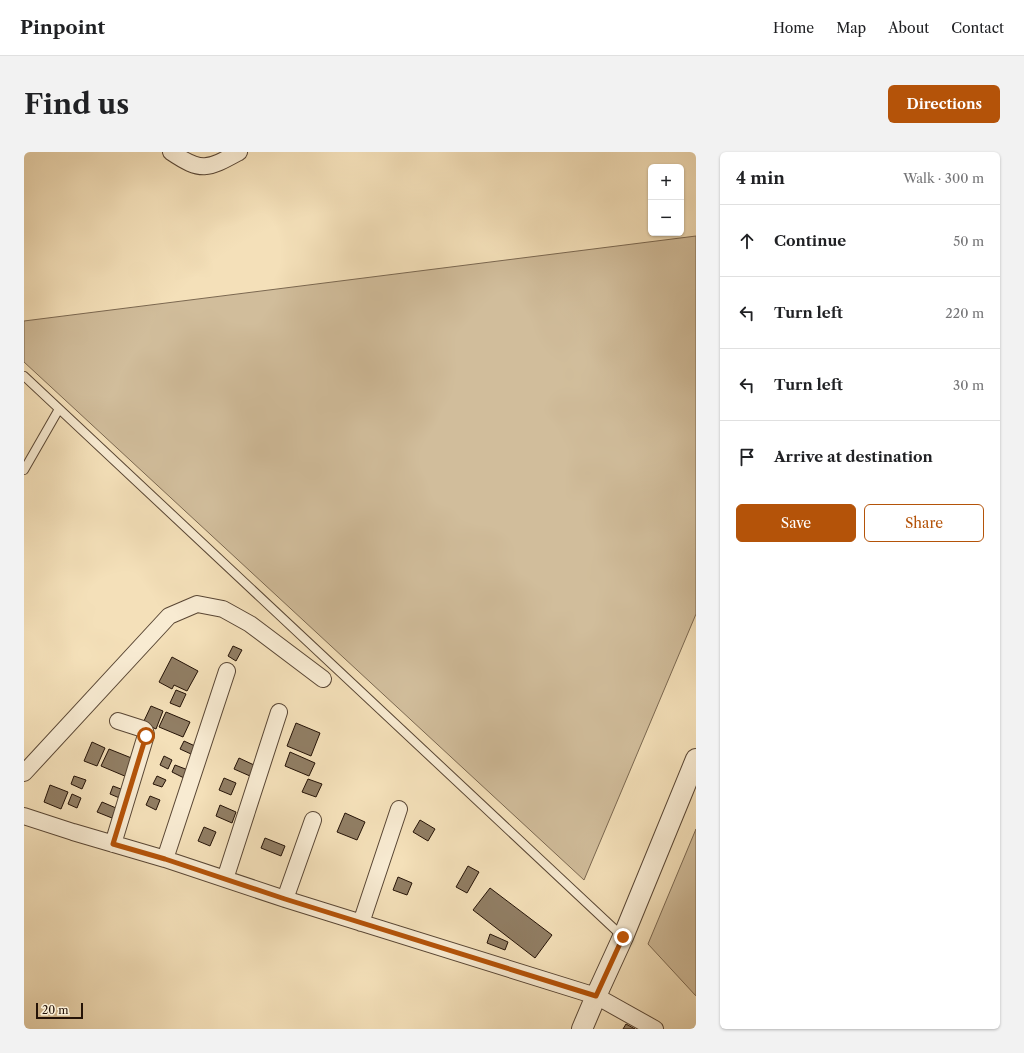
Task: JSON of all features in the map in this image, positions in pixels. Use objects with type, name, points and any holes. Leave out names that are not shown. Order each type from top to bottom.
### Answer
[{"type":"street","points":[[171,152],[185,161],[200,166],[216,164],[239,152]]},
{"type":"street","points":[[24,773],[169,616],[197,604],[223,609],[250,624],[323,679]]},
{"type":"street","points":[[165,859],[227,671]]},
{"type":"street","points":[[225,880],[279,712]]},
{"type":"street","points":[[113,844],[146,736],[143,729],[118,721]]},
{"type":"street","points":[[582,1029],[623,937],[696,759]]},
{"type":"street","points":[[361,922],[399,809]]},
{"type":"street","points":[[24,816],[165,859],[225,880],[596,996],[655,1029]]},
{"type":"street","points":[[285,899],[313,820]]},
{"type":"lane","points":[[24,376],[623,937]]},
{"type":"lane","points":[[24,470],[59,409]]},
{"type":"shaded area","points":[[696,236],[696,614],[584,880],[24,362],[24,321]]},
{"type":"shaded area","points":[[696,829],[696,996],[648,944]]},
{"type":"building","points":[[233,646],[242,650],[236,661],[228,656]]},
{"type":"building","points":[[172,657],[198,671],[187,691],[174,685],[172,689],[159,682]]},
{"type":"building","points":[[176,690],[186,694],[180,707],[170,703]]},
{"type":"building","points":[[151,706],[163,711],[156,729],[143,723]]},
{"type":"building","points":[[166,712],[190,722],[183,737],[159,727]]},
{"type":"building","points":[[296,723],[320,733],[311,756],[287,746]]},
{"type":"building","points":[[184,741],[195,746],[191,754],[180,749]]},
{"type":"building","points":[[92,742],[105,748],[97,766],[84,761]]},
{"type":"building","points":[[109,749],[134,759],[127,777],[101,766]]},
{"type":"building","points":[[290,752],[315,763],[309,776],[285,766]]},
{"type":"building","points":[[164,756],[172,760],[168,769],[160,765]]},
{"type":"building","points":[[239,758],[254,765],[250,776],[234,769]]},
{"type":"building","points":[[175,765],[188,770],[184,778],[172,772]]},
{"type":"building","points":[[74,776],[86,780],[82,789],[71,784]]},
{"type":"building","points":[[157,776],[166,780],[162,787],[153,784]]},
{"type":"building","points":[[224,778],[236,783],[231,795],[219,790]]},
{"type":"building","points":[[308,779],[322,784],[316,797],[302,792]]},
{"type":"building","points":[[50,785],[68,792],[61,809],[44,802]]},
{"type":"building","points":[[113,786],[126,791],[122,799],[110,794]]},
{"type":"building","points":[[72,794],[81,798],[77,808],[68,804]]},
{"type":"building","points":[[150,796],[160,800],[156,810],[146,805]]},
{"type":"building","points":[[102,802],[116,808],[112,818],[97,812]]},
{"type":"building","points":[[220,805],[236,812],[232,823],[216,816]]},
{"type":"building","points":[[345,813],[365,822],[357,840],[337,832]]},
{"type":"building","points":[[420,820],[435,829],[428,841],[413,832]]},
{"type":"building","points":[[204,827],[216,832],[210,846],[198,841]]},
{"type":"building","points":[[265,838],[285,846],[281,856],[261,848]]},
{"type":"building","points":[[468,866],[479,872],[467,893],[456,887]]},
{"type":"building","points":[[398,877],[412,883],[407,895],[393,890]]},
{"type":"building","points":[[490,888],[552,935],[535,958],[473,910]]},
{"type":"building","points":[[490,934],[508,942],[505,950],[487,943]]},
{"type":"building","points":[[626,1024],[635,1029],[623,1029]]},
{"type":"route","points":[[146,736],[113,844],[165,859],[225,880],[596,996],[623,937]]}]
